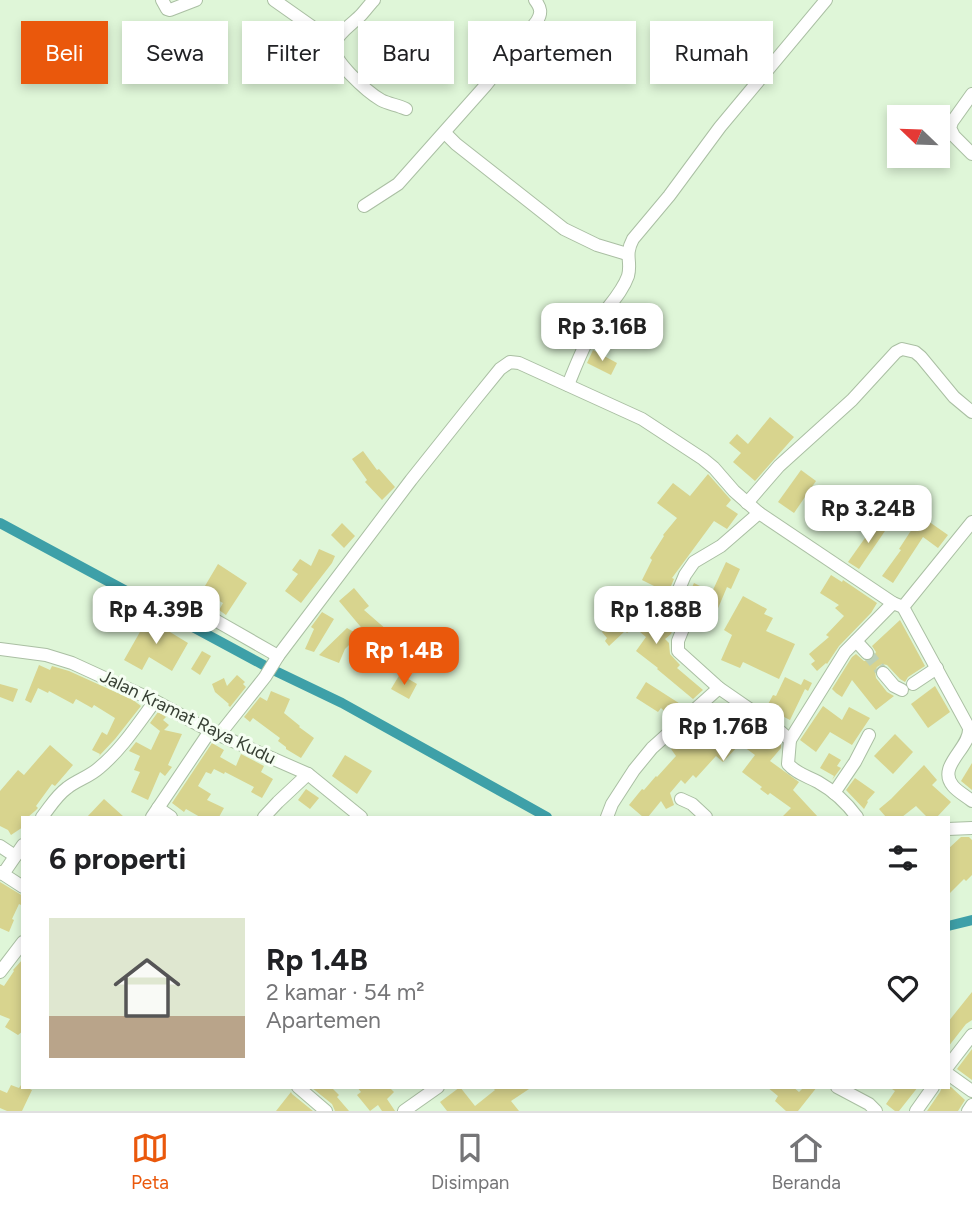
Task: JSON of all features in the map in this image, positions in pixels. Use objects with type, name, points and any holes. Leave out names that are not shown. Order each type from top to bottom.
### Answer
[{"type":"street","points":[[162,0],[170,10],[196,0]]},
{"type":"street","points":[[274,0],[304,21]]},
{"type":"street","points":[[344,30],[374,0]]},
{"type":"street","points":[[364,206],[398,184],[486,85],[541,15],[535,0]]},
{"type":"street","points":[[568,385],[587,339],[628,276],[627,254],[633,239],[720,127],[825,0]]},
{"type":"street","points":[[344,67],[380,99],[406,109]]},
{"type":"street","points":[[972,94],[950,128],[951,134],[972,154]]},
{"type":"street","points":[[444,133],[564,229],[597,245],[627,254]]},
{"type":"street","points":[[747,503],[779,466],[852,400],[896,352],[902,349],[915,352],[921,357],[954,397],[972,412]]},
{"type":"street","points":[[155,813],[214,733],[265,677],[411,481],[500,369],[510,362],[532,368],[642,419],[704,459],[759,513],[898,605],[937,668],[969,728],[968,740],[949,768],[949,779],[954,787],[972,801]]},
{"type":"street","points":[[759,513],[721,546],[694,562],[685,575],[674,601],[684,626],[678,641],[678,650],[719,688],[790,740]]},
{"type":"street","points":[[856,816],[848,804],[834,793],[812,779],[794,772],[788,764],[790,740],[839,661],[856,641],[898,605],[972,522]]},
{"type":"street","points":[[201,612],[276,659]]},
{"type":"street","points":[[856,641],[867,653]]},
{"type":"street","name":"Jalan Kramat Raya Kudu","points":[[0,649],[46,655],[72,663],[155,701],[214,733],[308,774],[360,816]]},
{"type":"street","points":[[883,673],[894,686],[908,687],[937,668]]},
{"type":"street","points":[[607,816],[634,770],[652,748],[719,688]]},
{"type":"street","points":[[43,816],[56,797],[69,786],[85,779],[108,760],[155,701]]},
{"type":"street","points":[[834,793],[869,735]]},
{"type":"street","points":[[265,816],[308,774]]},
{"type":"street","points":[[681,799],[692,804],[705,816]]},
{"type":"street","points":[[950,829],[972,828]]},
{"type":"street","points":[[0,846],[19,851],[1,873],[21,886]]},
{"type":"street","points":[[0,972],[21,945]]},
{"type":"street","points":[[950,1063],[972,1035]]},
{"type":"street","points":[[950,1075],[972,1091]]},
{"type":"street","points":[[300,1089],[326,1111]]},
{"type":"street","points":[[404,1111],[435,1089]]},
{"type":"street","points":[[841,1089],[869,1104],[876,1111]]},
{"type":"street","points":[[916,1111],[932,1089]]},
{"type":"street","points":[[968,1111],[972,1105]]},
{"type":"building","points":[[593,350],[617,363],[611,375],[587,363]]},
{"type":"building","points":[[770,417],[794,437],[755,481],[733,462],[741,453],[729,443],[737,434],[748,444]]},
{"type":"building","points":[[363,451],[377,470],[379,469],[395,487],[382,500],[365,482],[367,480],[352,459]]},
{"type":"building","points":[[801,470],[816,481],[794,513],[778,502]]},
{"type":"building","points":[[708,474],[731,500],[726,506],[738,514],[727,529],[714,521],[672,578],[674,579],[668,593],[642,580],[652,560],[650,558],[677,518],[657,503],[673,483],[690,496]]},
{"type":"building","points":[[918,514],[948,535],[938,548],[923,537],[893,583],[882,576],[901,550],[899,549],[912,529],[909,527]]},
{"type":"building","points":[[877,521],[887,528],[859,569],[848,562]]},
{"type":"building","points":[[342,523],[355,536],[344,548],[331,535]]},
{"type":"building","points":[[319,549],[335,556],[301,603],[285,591],[298,574],[292,570],[300,559],[311,566]]},
{"type":"building","points":[[726,562],[740,569],[731,589],[727,587],[711,625],[690,617],[683,603],[694,583],[712,592]]},
{"type":"building","points":[[218,564],[247,583],[226,615],[219,610],[223,603],[202,591]]},
{"type":"building","points":[[831,575],[877,603],[871,613],[839,646],[827,664],[817,671],[811,664],[815,661],[809,654],[829,637],[826,635],[844,616],[835,608],[839,605],[820,593]]},
{"type":"building","points":[[354,588],[369,606],[364,610],[387,630],[384,633],[391,640],[381,651],[339,601]]},
{"type":"building","points":[[743,596],[767,609],[764,614],[773,618],[766,631],[795,644],[779,679],[743,662],[740,668],[721,660],[732,635],[724,630]]},
{"type":"building","points":[[665,605],[674,626],[665,639],[669,643],[670,654],[680,665],[677,668],[703,690],[693,699],[636,651],[646,637],[634,627],[627,633],[625,631],[609,646],[602,632],[612,622],[617,628],[631,614],[637,620],[642,610],[656,614]]},
{"type":"building","points":[[322,612],[334,619],[314,652],[305,649],[314,629],[311,627]]},
{"type":"building","points":[[149,616],[188,643],[172,671],[149,657],[142,670],[124,660]]},
{"type":"building","points":[[900,620],[925,666],[905,682],[887,665],[877,667],[876,678],[887,692],[894,696],[876,710],[852,680],[842,697],[836,693],[832,689],[852,657],[856,654],[864,661],[872,660],[876,652],[872,646]]},
{"type":"building","points":[[347,628],[359,635],[345,649],[339,663],[319,655]]},
{"type":"building","points":[[202,651],[211,656],[200,675],[191,669]]},
{"type":"building","points":[[39,665],[50,670],[52,666],[69,671],[141,706],[99,756],[100,754],[92,750],[102,732],[107,735],[115,718],[94,705],[92,708],[76,699],[73,704],[38,688],[31,703],[25,700]]},
{"type":"building","points":[[400,674],[417,684],[409,699],[391,689]]},
{"type":"building","points":[[237,675],[245,682],[243,684],[246,687],[230,707],[215,692],[212,684],[224,678],[227,686]]},
{"type":"building","points":[[785,677],[801,685],[804,679],[812,683],[808,691],[805,689],[790,720],[766,708],[773,695],[776,696]]},
{"type":"building","points":[[646,682],[685,707],[672,718],[661,708],[658,712],[636,698]]},
{"type":"building","points":[[0,684],[18,689],[13,702],[0,697]]},
{"type":"building","points":[[935,686],[950,712],[928,728],[911,704]]},
{"type":"building","points":[[271,691],[290,699],[284,713],[314,738],[301,758],[286,749],[278,741],[280,738],[253,718],[250,722],[244,717],[260,697],[267,701]]},
{"type":"building","points":[[726,703],[734,709],[729,714],[741,726],[749,720],[781,744],[781,748],[770,761],[799,782],[793,790],[817,816],[783,816],[791,808],[770,793],[768,795],[742,772],[755,755],[740,744],[723,762],[716,756],[696,778],[693,775],[685,784],[681,780],[670,793],[674,805],[666,809],[661,801],[649,816],[642,816],[629,805],[676,756],[671,749],[692,735],[687,729],[700,717],[706,724]]},
{"type":"building","points":[[823,706],[842,720],[849,707],[870,718],[852,745],[830,732],[816,752],[800,740]]},
{"type":"building","points":[[158,712],[166,717],[163,720],[169,725],[164,730],[182,734],[168,765],[172,767],[165,776],[160,772],[148,800],[131,792],[140,772],[134,770],[140,756],[129,751],[136,742],[151,750],[160,731],[150,723]]},
{"type":"building","points":[[895,734],[913,752],[893,774],[874,756]]},
{"type":"building","points":[[212,743],[224,750],[220,757],[236,766],[241,754],[264,766],[261,772],[273,779],[262,798],[251,792],[254,787],[225,772],[224,774],[214,769],[211,774],[206,772],[198,786],[211,794],[207,800],[224,808],[220,816],[198,816],[186,809],[184,812],[172,803]]},
{"type":"building","points":[[50,745],[73,765],[55,786],[52,784],[36,806],[38,808],[29,816],[21,816],[21,828],[11,835],[0,826],[0,791],[18,770],[24,775]]},
{"type":"building","points":[[829,753],[841,760],[837,766],[841,768],[832,780],[834,776],[820,768]]},
{"type":"building","points":[[345,755],[372,771],[357,794],[332,776]]},
{"type":"building","points":[[972,763],[972,790],[961,781]]},
{"type":"building","points":[[924,765],[937,780],[932,785],[951,802],[938,816],[926,816],[916,806],[903,816],[885,816],[879,809]]},
{"type":"building","points":[[855,778],[875,792],[864,809],[846,790]]},
{"type":"building","points":[[306,789],[319,798],[310,809],[298,800]]},
{"type":"building","points":[[104,799],[123,816],[88,816]]},
{"type":"building","points":[[961,837],[969,837],[972,840],[972,875],[950,893],[950,847]]},
{"type":"building","points":[[0,882],[21,895],[21,905],[19,904],[12,919],[14,920],[9,932],[0,928]]},
{"type":"building","points":[[21,961],[21,1033],[18,1035],[5,1027],[10,1019],[0,1015],[0,984],[4,986]]},
{"type":"building","points":[[972,992],[972,1020],[950,1044],[950,1020]]},
{"type":"building","points":[[972,1049],[972,1080],[957,1069]]},
{"type":"building","points":[[11,1085],[19,1088],[21,1085],[21,1089],[32,1090],[22,1111],[0,1108],[0,1090],[7,1093]]},
{"type":"building","points":[[951,1087],[965,1100],[958,1111],[927,1111],[941,1089]]},
{"type":"building","points":[[313,1089],[333,1089],[349,1111],[335,1111],[332,1104]]},
{"type":"building","points":[[359,1089],[391,1089],[394,1092],[387,1099],[395,1111],[382,1111],[378,1105],[370,1111],[357,1095],[361,1092]]},
{"type":"building","points":[[457,1089],[462,1089],[475,1106],[494,1089],[529,1089],[511,1101],[519,1111],[447,1111],[440,1102]]},
{"type":"building","points":[[769,1089],[795,1089],[799,1092],[802,1089],[815,1089],[798,1111],[786,1111],[775,1101],[778,1096]]},
{"type":"building","points":[[892,1089],[916,1089],[899,1111],[886,1104],[895,1091]]},
{"type":"building","points":[[291,1092],[292,1094],[313,1111],[276,1111]]},
{"type":"waterway","points":[[0,523],[269,668],[342,703],[545,816]]},
{"type":"waterway","points":[[950,926],[972,920]]},
{"type":"tunnel","points":[[867,653],[883,673]]}]
